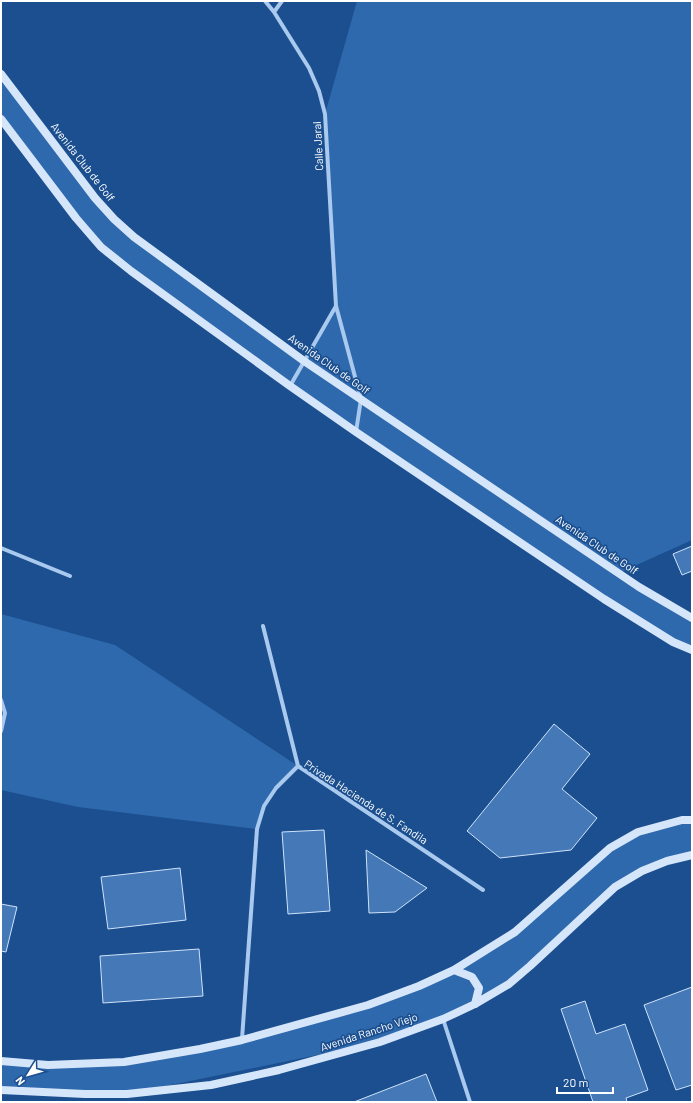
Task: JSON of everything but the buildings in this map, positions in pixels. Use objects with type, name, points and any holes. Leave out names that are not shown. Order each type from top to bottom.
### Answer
[{"type":"street","name":"Calle Jaral","points":[[265,1],[274,12],[309,68],[319,91],[325,114],[336,306],[361,400],[356,432]]},
{"type":"street","points":[[274,12],[282,1]]},
{"type":"street","name":"Avenida Club de Golf","points":[[1,74],[95,198],[114,219],[134,237],[304,361],[361,400],[639,587],[692,618]]},
{"type":"street","points":[[1,119],[76,218],[101,247],[131,271],[356,432],[604,599],[673,642],[692,650]]},
{"type":"street","points":[[290,386],[336,306]]},
{"type":"street","points":[[1,548],[70,576]]},
{"type":"street","name":"Privada Hacienda de S. Fandila","points":[[263,626],[298,766],[483,890]]},
{"type":"street","points":[[1,700],[5,713],[1,731]]},
{"type":"street","name":"Privada Hacienda de S. Fandila","points":[[242,1040],[257,829],[264,806],[276,788],[298,766]]},
{"type":"street","points":[[1,1061],[48,1065],[124,1062],[242,1040],[368,1005],[419,986],[454,970],[515,932],[610,848],[638,832],[682,820],[692,820]]},
{"type":"street","name":"Avenida Rancho Viejo","points":[[1,1090],[85,1094],[127,1094],[211,1085],[279,1070],[380,1042],[443,1019],[475,1004],[508,984],[530,966],[615,887],[642,871],[654,866],[692,855]]},
{"type":"street","points":[[454,970],[472,977],[479,988],[475,1004]]},
{"type":"street","points":[[443,1019],[470,1102]]},
{"type":"shaded area","points":[[357,1],[692,1],[692,540],[619,573],[692,618],[692,650],[673,642],[356,432],[101,247],[1,116],[1,74],[114,219],[304,361],[336,306],[325,114]]},
{"type":"shaded area","points":[[1,614],[115,645],[298,766],[276,788],[264,806],[257,829],[78,807],[1,790]]},
{"type":"shaded area","points":[[692,819],[692,854],[667,861],[615,887],[509,984],[475,1004],[380,1042],[127,1094],[1,1090],[1,1061],[124,1062],[242,1040],[419,986],[515,932],[610,848],[638,832]]}]
